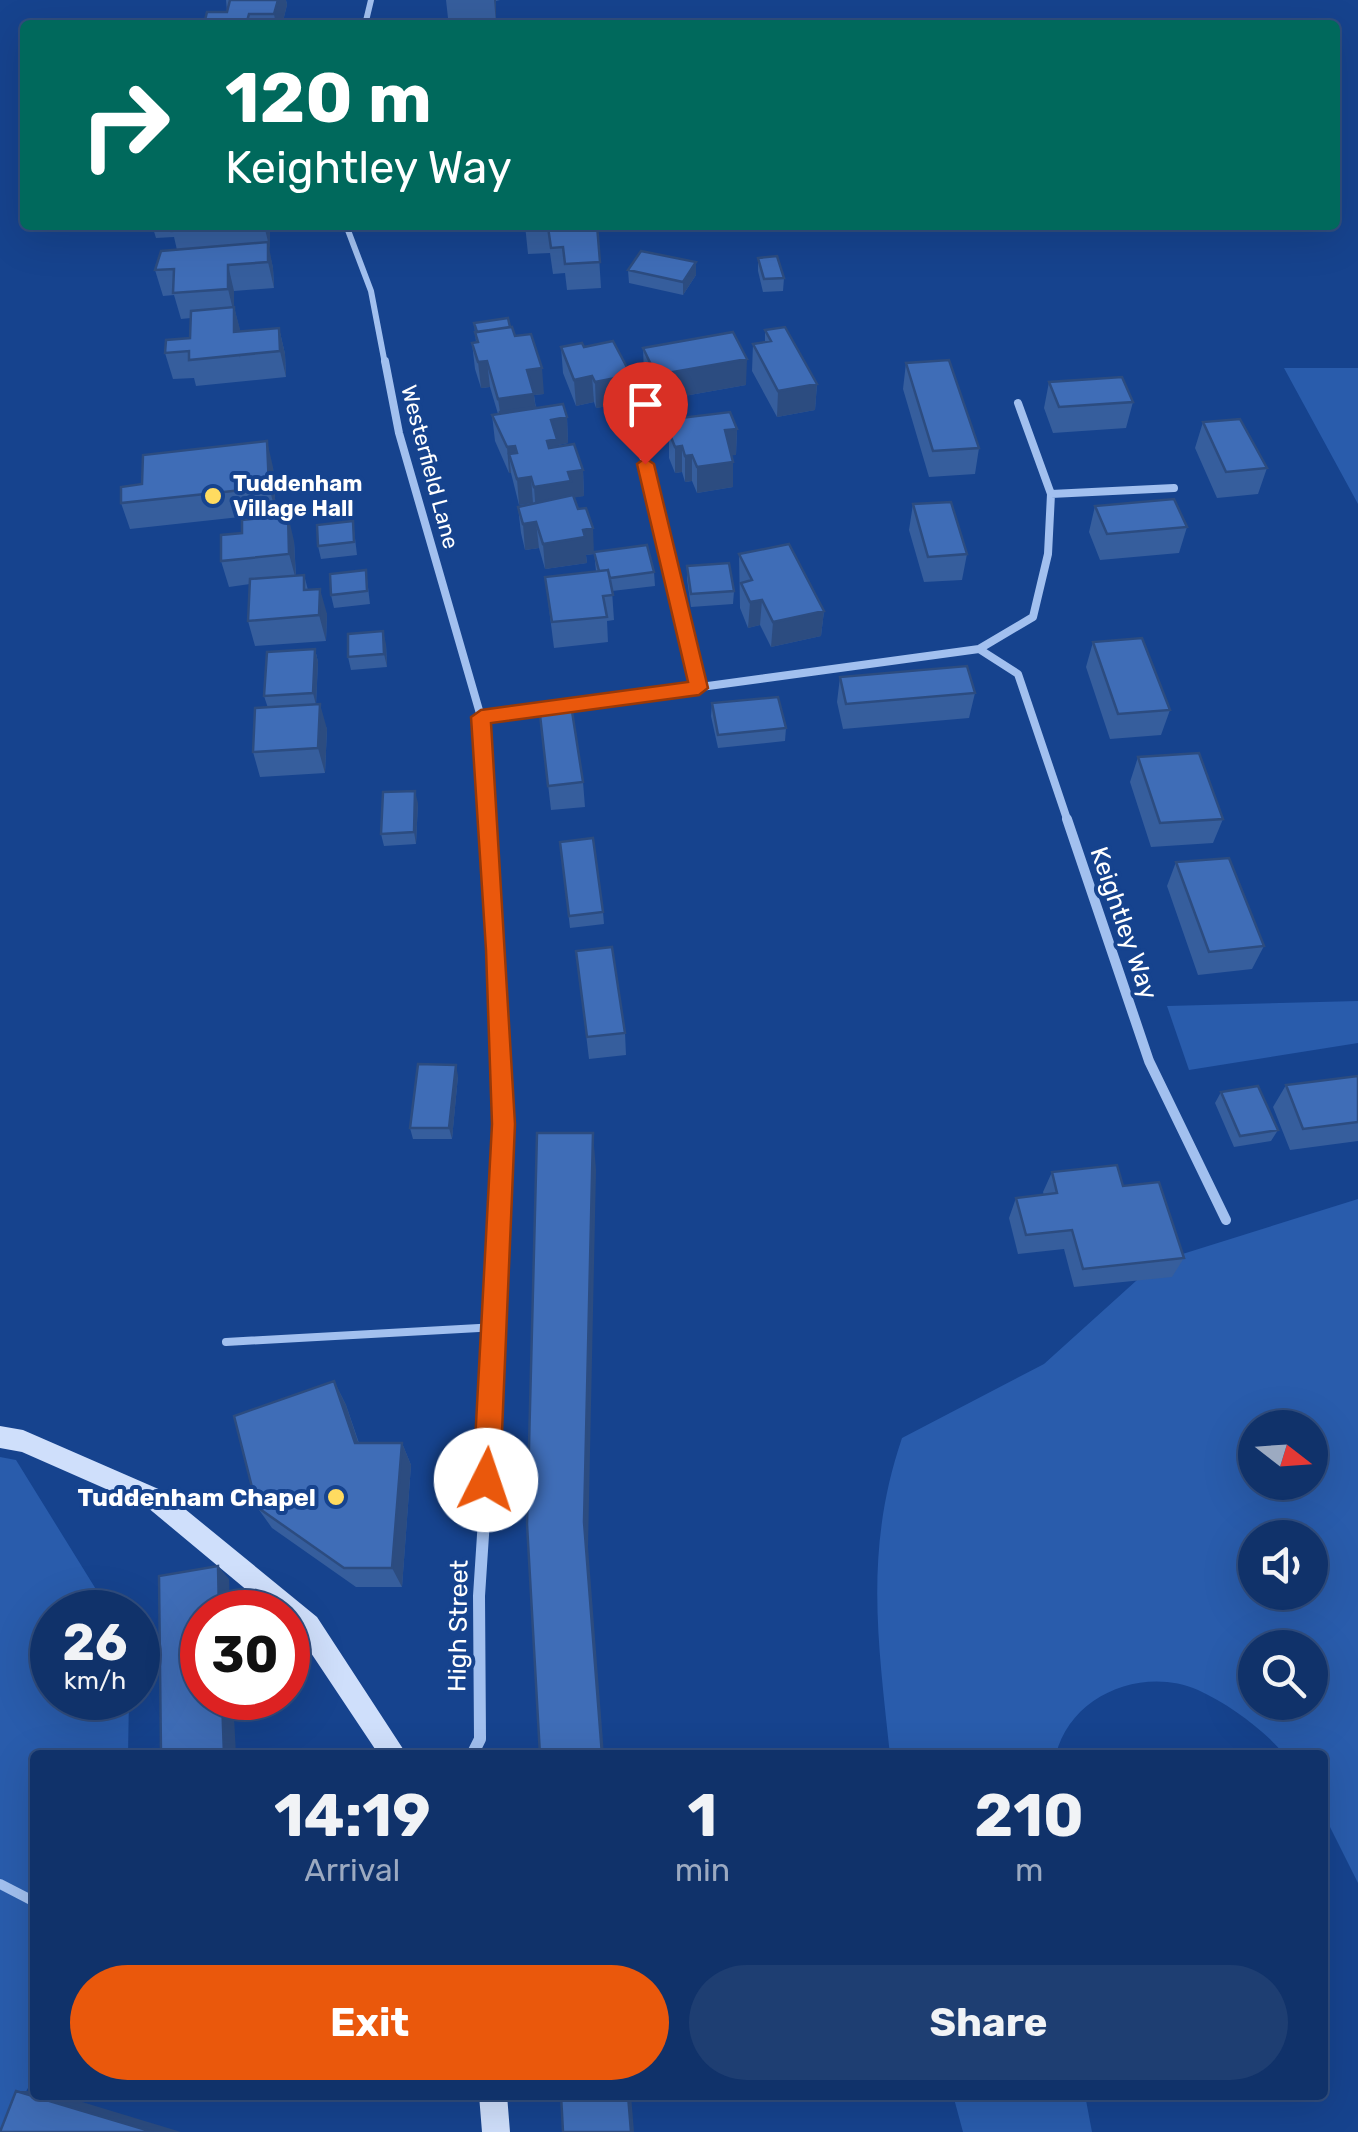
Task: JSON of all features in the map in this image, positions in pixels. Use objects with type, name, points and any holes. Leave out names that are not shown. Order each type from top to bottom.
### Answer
[{"type":"street","name":"Westerfield Lane","points":[[348,230],[371,291],[399,433],[481,717]]},
{"type":"street","points":[[481,717],[980,649],[1034,617],[1048,554],[1050,494],[1018,403]]},
{"type":"street","points":[[636,426],[699,688]]},
{"type":"street","points":[[1050,494],[1174,488]]},
{"type":"street","name":"Keightley Way","points":[[980,649],[1018,674],[1149,1061],[1226,1220]]},
{"type":"street","name":"High Street","points":[[475,1750],[480,1740],[479,1596],[497,1327],[504,1124],[481,717]]},
{"type":"street","points":[[0,1436],[23,1441],[155,1499],[308,1626],[391,1750]]},
{"type":"lane","points":[[226,1342],[497,1327]]},
{"type":"lane","points":[[0,1884],[30,1899]]},
{"type":"shaded area","points":[[1284,368],[1358,368],[1358,504]]},
{"type":"shaded area","points":[[1358,1001],[1358,1043],[1189,1070],[1167,1006]]},
{"type":"shaded area","points":[[1358,1199],[1358,1883],[1328,1823],[1328,1750],[1280,1750],[1247,1720],[1328,1720],[1328,1630],[1238,1630],[1238,1713],[1198,1690],[1177,1683],[1133,1684],[1112,1691],[1076,1716],[1058,1750],[890,1750],[879,1634],[878,1557],[890,1479],[902,1438],[1044,1364],[1157,1262]]},
{"type":"shaded area","points":[[0,1457],[16,1460],[96,1590],[30,1590],[30,1720],[129,1720],[128,1750],[30,1750],[30,2084],[4,2132],[0,2132]]},
{"type":"shaded area","points":[[954,2100],[1086,2100],[1092,2132],[963,2132]]},
{"type":"building","points":[[230,0],[278,0],[274,14],[249,14],[247,20],[205,20],[207,12],[227,12]]},
{"type":"building","points":[[548,230],[597,230],[600,262],[565,264],[563,247],[551,248]]},
{"type":"building","points":[[268,242],[268,262],[228,265],[228,289],[173,293],[174,269],[155,270],[161,251]]},
{"type":"building","points":[[641,251],[696,262],[683,282],[628,270]]},
{"type":"building","points":[[777,256],[784,278],[764,279],[758,258]]},
{"type":"building","points":[[234,307],[234,332],[279,328],[280,351],[189,360],[189,351],[165,353],[166,340],[190,338],[191,311]]},
{"type":"building","points":[[508,318],[510,327],[477,332],[474,323]]},
{"type":"building","points":[[512,327],[515,336],[531,334],[542,368],[527,370],[534,394],[498,399],[487,361],[478,362],[472,343],[478,342],[475,332]]},
{"type":"building","points":[[785,327],[817,384],[778,391],[753,344],[771,341],[765,330]]},
{"type":"building","points":[[733,332],[747,359],[656,375],[643,348]]},
{"type":"building","points":[[613,341],[631,375],[595,382],[592,376],[574,380],[561,347]]},
{"type":"building","points":[[949,360],[979,448],[933,451],[906,363]]},
{"type":"building","points":[[1122,377],[1133,402],[1059,407],[1049,382]]},
{"type":"building","points":[[563,404],[567,417],[551,420],[557,439],[547,441],[549,448],[574,444],[583,470],[568,472],[571,481],[534,487],[531,477],[517,479],[509,454],[517,453],[515,446],[507,447],[492,415]]},
{"type":"building","points":[[730,412],[737,429],[725,430],[733,462],[697,467],[692,455],[685,456],[682,446],[675,447],[669,432],[676,430],[672,419]]},
{"type":"building","points":[[1240,419],[1267,468],[1226,472],[1203,422]]},
{"type":"building","points":[[267,441],[269,487],[121,503],[121,487],[142,484],[143,455]]},
{"type":"building","points":[[573,495],[578,509],[586,508],[593,528],[583,530],[585,537],[543,544],[536,522],[523,524],[518,507]]},
{"type":"building","points":[[1174,499],[1187,527],[1107,534],[1095,506]]},
{"type":"building","points":[[951,502],[967,554],[928,557],[913,504]]},
{"type":"building","points":[[288,515],[289,554],[221,561],[221,535],[242,533],[242,520]]},
{"type":"building","points":[[353,521],[354,542],[318,546],[317,525]]},
{"type":"building","points":[[789,544],[824,611],[773,622],[762,600],[750,602],[741,583],[752,580],[739,554]]},
{"type":"building","points":[[647,545],[654,572],[610,578],[608,570],[599,571],[594,552]]},
{"type":"building","points":[[729,563],[734,591],[691,594],[687,566]]},
{"type":"building","points":[[366,570],[367,591],[331,595],[330,574]]},
{"type":"building","points":[[608,570],[613,595],[603,596],[607,617],[552,622],[545,577]]},
{"type":"building","points":[[304,575],[304,590],[320,589],[319,615],[248,621],[250,579]]},
{"type":"building","points":[[383,631],[384,654],[348,657],[348,634]]},
{"type":"building","points":[[1142,638],[1170,710],[1118,714],[1093,642]]},
{"type":"building","points":[[315,649],[313,693],[264,696],[267,652]]},
{"type":"building","points":[[967,666],[975,693],[846,704],[840,677]]},
{"type":"building","points":[[778,697],[786,728],[718,735],[712,703]]},
{"type":"building","points":[[320,704],[318,748],[253,752],[255,708]]},
{"type":"building","points":[[572,711],[583,782],[548,786],[540,715]]},
{"type":"building","points":[[1199,753],[1223,819],[1160,823],[1138,757]]},
{"type":"building","points":[[415,791],[414,832],[381,834],[383,792]]},
{"type":"building","points":[[593,838],[603,912],[569,916],[560,842]]},
{"type":"building","points":[[1229,858],[1264,946],[1209,952],[1176,862]]},
{"type":"building","points":[[612,947],[625,1033],[587,1037],[576,951]]},
{"type":"building","points":[[418,1064],[456,1065],[449,1128],[410,1128]]},
{"type":"building","points":[[1358,1076],[1358,1122],[1303,1129],[1286,1085]]},
{"type":"building","points":[[1258,1086],[1278,1130],[1240,1136],[1221,1092]]},
{"type":"building","points":[[537,1133],[593,1133],[584,1522],[602,1750],[540,1750],[527,1524]]},
{"type":"building","points":[[1117,1165],[1123,1186],[1159,1182],[1184,1258],[1083,1269],[1072,1230],[1026,1235],[1016,1198],[1057,1193],[1052,1172]]},
{"type":"building","name":"Tuddenham Chapel","points":[[334,1381],[355,1443],[402,1443],[392,1568],[344,1568],[257,1507],[234,1416]]},
{"type":"building","points":[[218,1566],[219,1590],[180,1590],[180,1720],[223,1720],[224,1750],[161,1750],[159,1576]]},
{"type":"building","points":[[16,2091],[30,2095],[30,2100],[46,2100],[153,2132],[0,2132]]},
{"type":"building","points":[[561,2100],[628,2100],[631,2132],[563,2132]]},
{"type":"place","name":"Tuddenham Village Hall","points":[[213,496]]},
{"type":"place","name":"Tuddenham Chapel","points":[[336,1497]]},
{"type":"route","points":[[486,1480],[497,1327],[504,1124],[481,717],[699,688],[645,464]]}]
